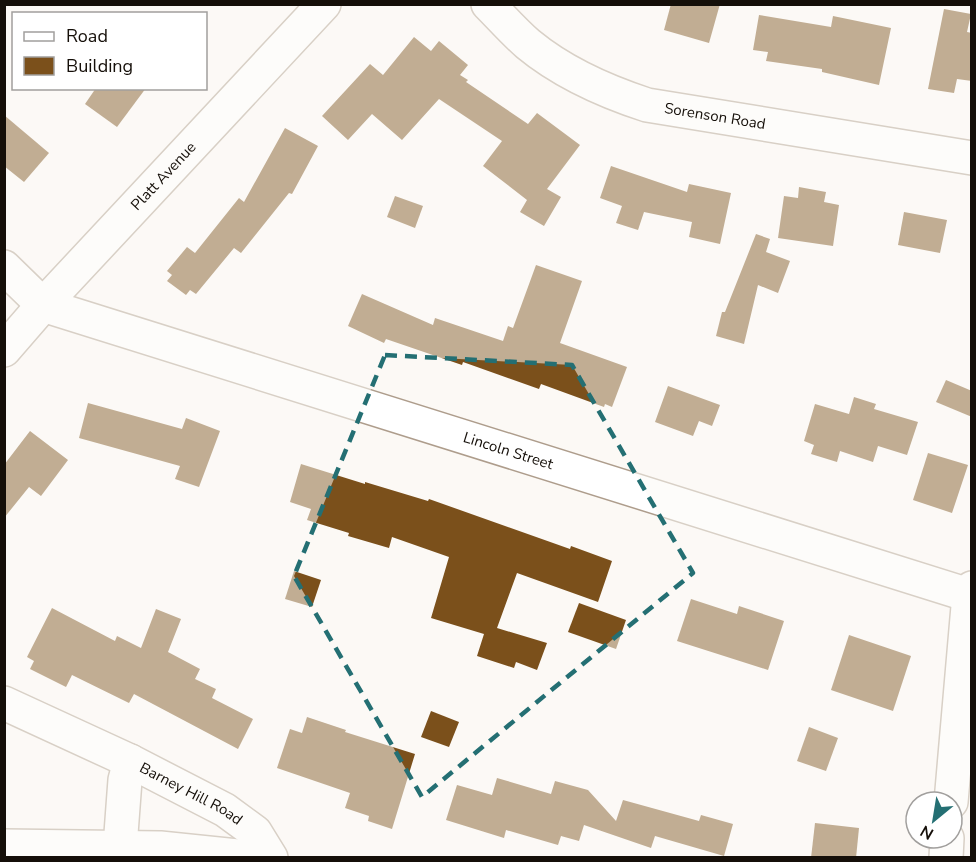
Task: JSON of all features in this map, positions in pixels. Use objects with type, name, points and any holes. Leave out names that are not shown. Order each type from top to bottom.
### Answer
[{"type":"street","name":"Platt Avenue","points":[[4,350],[43,305],[324,4]]},
{"type":"street","name":"Sorenson Road","points":[[488,4],[528,44],[563,69],[607,91],[647,105],[972,158]]},
{"type":"street","points":[[4,267],[43,305]]},
{"type":"street","name":"Lincoln Street","points":[[43,305],[971,593]]},
{"type":"street","points":[[952,790],[971,593]]},
{"type":"street","name":"Barney Hill Road","points":[[4,704],[130,761],[225,810],[255,832],[271,858]]},
{"type":"street","name":"Barney Hill Road","points":[[107,850],[130,761]]},
{"type":"street","points":[[4,846],[214,852],[257,858]]},
{"type":"highlighted area","points":[[385,355],[572,365],[693,573],[422,797],[294,576]]},
{"type":"building","points":[[671,4],[720,4],[709,43],[664,30]]},
{"type":"building","points":[[944,9],[971,14],[967,32],[972,33],[972,81],[957,79],[954,93],[928,89]]},
{"type":"building","points":[[759,15],[831,27],[833,16],[891,28],[879,85],[822,72],[822,69],[766,61],[768,52],[753,50]]},
{"type":"building","points":[[414,37],[431,51],[439,41],[468,65],[460,75],[468,80],[466,82],[528,124],[537,113],[580,145],[547,189],[561,197],[544,226],[520,212],[527,200],[483,166],[502,141],[439,99],[402,140],[372,114],[348,140],[322,116],[370,64],[383,75]]},
{"type":"building","points":[[95,90],[145,90],[117,127],[85,104]]},
{"type":"building","points":[[4,115],[49,153],[24,182],[4,166]]},
{"type":"building","points":[[285,128],[318,146],[292,194],[289,193],[241,253],[234,248],[196,294],[190,290],[186,295],[167,281],[172,275],[167,271],[187,247],[195,253],[239,198],[244,202]]},
{"type":"building","points":[[611,166],[687,192],[689,184],[731,193],[720,244],[689,237],[692,222],[644,212],[638,230],[616,223],[622,206],[600,198]]},
{"type":"building","points":[[799,187],[826,192],[824,202],[839,205],[833,246],[778,238],[784,196],[798,198]]},
{"type":"building","points":[[395,196],[423,206],[415,228],[387,217]]},
{"type":"building","points":[[904,212],[947,220],[940,253],[898,245]]},
{"type":"building","points":[[756,234],[770,239],[766,252],[790,261],[778,293],[758,285],[744,344],[716,336],[722,312],[725,312]]},
{"type":"building","points":[[536,265],[582,281],[560,343],[627,367],[612,407],[605,404],[604,407],[541,384],[539,389],[463,362],[462,365],[386,339],[384,343],[348,326],[362,294],[433,325],[435,318],[503,341],[508,326],[513,328]]},
{"type":"building","points":[[946,380],[972,391],[972,417],[936,402]]},
{"type":"building","points":[[668,386],[720,405],[712,426],[699,421],[693,436],[655,422]]},
{"type":"building","points":[[854,397],[876,404],[874,409],[918,422],[907,455],[878,446],[873,462],[840,451],[837,462],[811,454],[814,445],[804,441],[815,404],[849,414]]},
{"type":"building","points":[[88,403],[182,429],[186,418],[220,431],[199,487],[175,479],[180,466],[79,438]]},
{"type":"building","points":[[30,431],[68,460],[41,496],[29,487],[4,518],[4,465]]},
{"type":"building","points":[[928,453],[968,465],[952,513],[913,500]]},
{"type":"building","points":[[301,464],[365,484],[365,482],[428,501],[429,499],[570,549],[571,546],[612,561],[598,602],[517,573],[497,628],[547,643],[537,670],[516,662],[514,668],[477,656],[484,634],[431,618],[449,557],[392,537],[389,548],[348,536],[349,533],[307,520],[311,509],[290,502]]},
{"type":"building","points":[[294,571],[321,580],[312,607],[285,599]]},
{"type":"building","points":[[691,599],[737,614],[739,606],[784,621],[768,670],[677,641]]},
{"type":"building","points":[[579,603],[626,620],[616,649],[568,632]]},
{"type":"building","points":[[52,608],[115,641],[117,636],[141,648],[156,609],[181,619],[168,652],[200,669],[195,679],[216,689],[212,698],[253,719],[238,749],[134,694],[129,703],[72,675],[66,687],[30,669],[34,661],[27,657]]},
{"type":"building","points":[[849,635],[911,656],[893,711],[831,690]]},
{"type":"building","points":[[431,711],[459,722],[449,747],[421,737]]},
{"type":"building","points":[[307,717],[346,730],[345,732],[415,754],[392,829],[368,821],[369,816],[345,808],[350,793],[277,768],[290,729],[302,733]]},
{"type":"building","points":[[809,727],[838,738],[826,771],[797,761]]},
{"type":"building","points":[[497,778],[551,794],[555,781],[588,790],[616,821],[623,800],[699,821],[701,815],[733,824],[724,856],[655,836],[651,848],[584,825],[579,841],[561,836],[558,845],[506,830],[504,838],[446,820],[457,785],[492,795]]},
{"type":"building","points":[[815,823],[859,828],[856,858],[811,858]]}]
